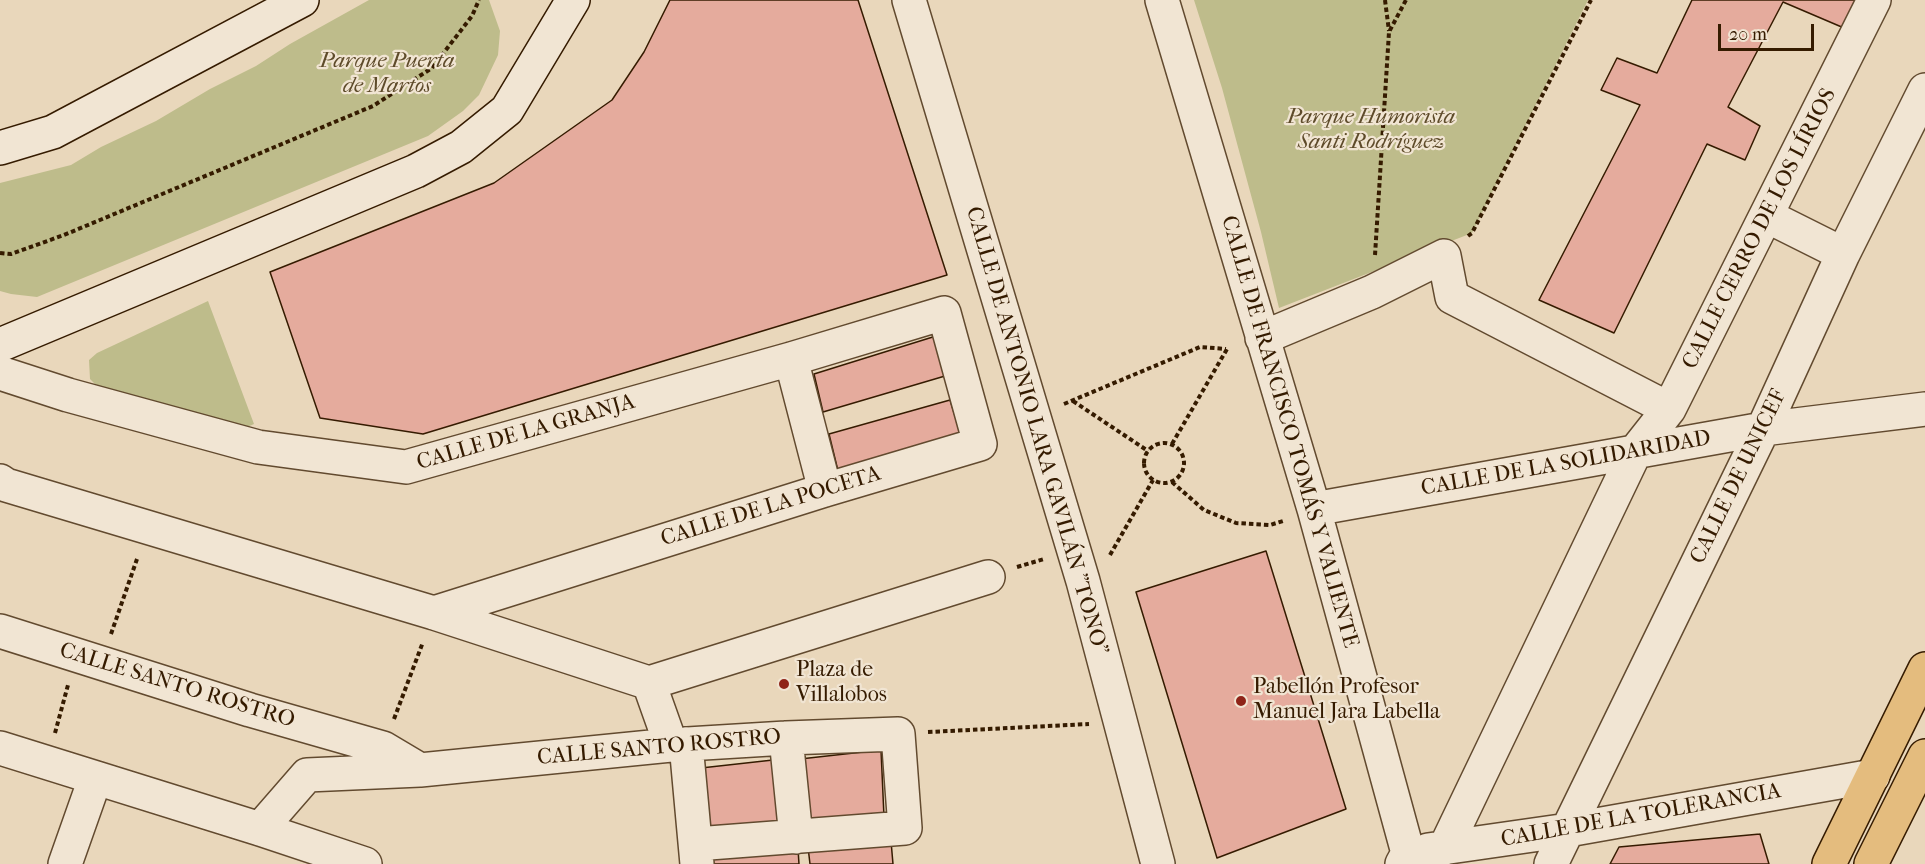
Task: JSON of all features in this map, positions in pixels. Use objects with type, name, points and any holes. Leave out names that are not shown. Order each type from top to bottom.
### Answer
[{"type":"main road","points":[[1829,864],[1925,669]]},
{"type":"main road","points":[[1870,864],[1925,756]]},
{"type":"street","points":[[0,148],[53,132],[302,0]]},
{"type":"street","points":[[0,345],[416,171],[461,147],[507,110],[572,0],[577,0]]},
{"type":"street","name":"CALLE DE ANTONIO LARA GAVILÁN \"TONO\"","points":[[909,0],[1083,581],[1158,864]]},
{"type":"street","name":"CALLE DE FRANCISCO TOMÁS Y VALIENTE","points":[[1162,0],[1314,509],[1405,859]]},
{"type":"street","name":"CALLE CERRO DE LOS LÍRIOS","points":[[1445,848],[1635,452],[1670,409],[1874,0]]},
{"type":"street","name":"CALLE DE UNICEF","points":[[1551,864],[1764,429],[1843,254],[1925,90]]},
{"type":"street","points":[[1767,216],[1843,254]]},
{"type":"street","points":[[1262,338],[1372,292],[1444,256],[1452,297],[1670,409]]},
{"type":"street","name":"CALLE DE LA GRANJA","points":[[0,373],[68,395],[258,447],[406,467],[791,359],[944,313]]},
{"type":"street","name":"CALLE DE LA POCETA","points":[[434,614],[825,490],[980,444],[944,313]]},
{"type":"street","points":[[791,359],[825,490]]},
{"type":"street","name":"CALLE DE LA SOLIDARIDAD","points":[[1314,509],[1764,429],[1925,409]]},
{"type":"street","points":[[0,481],[6,486],[434,614],[649,683],[988,577]]},
{"type":"street","name":"CALLE SANTO ROSTRO","points":[[0,631],[250,710],[383,748],[420,770]]},
{"type":"street","points":[[649,683],[679,745],[697,854],[796,837],[905,828],[898,734]]},
{"type":"street","name":"CALLE SANTO ROSTRO","points":[[260,829],[308,775],[420,770],[679,745],[898,734]]},
{"type":"street","points":[[786,738],[796,837]]},
{"type":"street","points":[[0,748],[365,864]]},
{"type":"street","name":"CALLE DE LA TOLERANCIA","points":[[1405,859],[1445,848],[1568,830],[1873,776]]},
{"type":"street","points":[[65,864],[94,779]]},
{"type":"path","points":[[0,253],[11,254],[64,235],[373,106],[432,68],[472,16],[479,0]]},
{"type":"path","points":[[1372,292],[1389,32],[1385,0]]},
{"type":"path","points":[[1389,32],[1406,0]]},
{"type":"path","points":[[1444,256],[1472,233],[1591,0]]},
{"type":"path","points":[[1034,416],[1200,347],[1226,350],[1262,338]]},
{"type":"path","points":[[1172,444],[1226,350]]},
{"type":"path","points":[[1072,400],[1148,451]]},
{"type":"path","points":[[1158,444],[1172,444],[1182,453],[1184,460],[1182,473],[1172,482],[1165,484],[1153,480],[1144,470],[1143,464],[1148,451],[1158,444]]},
{"type":"path","points":[[1083,581],[1098,576],[1153,480]]},
{"type":"path","points":[[1172,482],[1204,510],[1236,523],[1270,525],[1314,509]]},
{"type":"path","points":[[47,762],[89,659],[148,527]]},
{"type":"path","points":[[988,577],[1073,549]]},
{"type":"path","points":[[383,748],[434,614]]},
{"type":"path","points":[[898,734],[1120,723]]},
{"type":"green space","name":"Parque Puerta de Martos","points":[[369,0],[489,0],[500,31],[498,55],[479,95],[463,111],[428,136],[37,297],[0,291],[0,183],[71,165],[256,66],[290,44]]},
{"type":"green space","name":"Parque Humorista Santi Rodríguez","points":[[1194,0],[1588,0],[1472,233],[1279,308],[1222,88]]},
{"type":"green space","points":[[208,301],[254,424],[245,428],[96,385],[90,379],[89,360],[97,353]]},
{"type":"building","points":[[670,0],[858,0],[947,275],[423,434],[320,418],[270,272],[494,183],[612,100],[644,52]]},
{"type":"building","points":[[1692,0],[1858,0],[1844,28],[1783,2],[1728,107],[1760,126],[1745,160],[1707,144],[1614,333],[1539,300],[1640,105],[1601,90],[1617,58],[1657,73]]},
{"type":"building","points":[[936,336],[945,376],[823,412],[814,374]]},
{"type":"building","points":[[950,400],[962,438],[839,475],[829,434]]},
{"type":"building","name":"Pabellón Profesor Manuel Jara Labella","points":[[1266,551],[1346,809],[1217,858],[1136,592]]},
{"type":"building","points":[[881,750],[884,817],[808,824],[800,759]]},
{"type":"building","points":[[773,760],[780,824],[704,827],[701,768]]},
{"type":"building","points":[[1760,834],[1769,864],[1610,864],[1619,847]]},
{"type":"building","points":[[891,841],[893,864],[810,864],[808,847]]},
{"type":"building","points":[[798,849],[799,864],[707,864],[706,854]]},
{"type":"place","name":"Plaza de Villalobos","points":[[784,684]]},
{"type":"place","name":"Pabellón Profesor Manuel Jara Labella","points":[[1241,701]]}]
